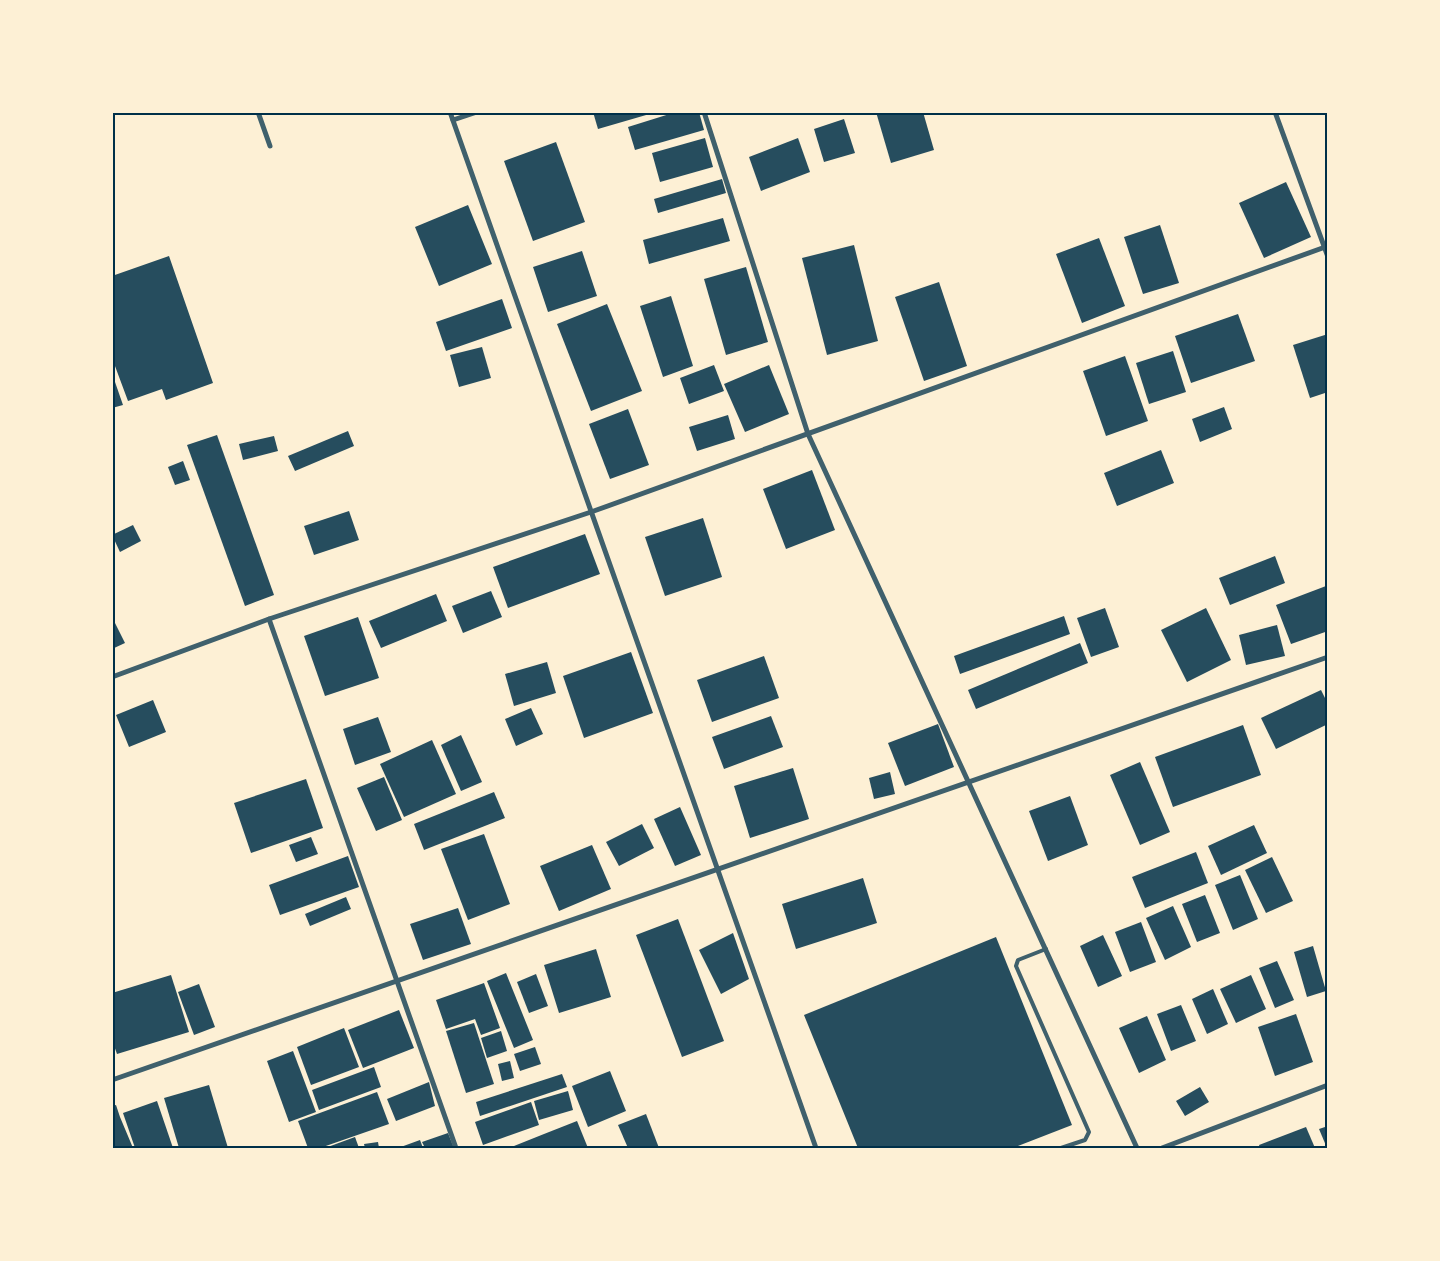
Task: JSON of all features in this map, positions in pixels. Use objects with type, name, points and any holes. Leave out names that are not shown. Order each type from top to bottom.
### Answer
[{"type":"street","points":[[258,112],[270,146]]},
{"type":"street","points":[[450,112],[816,1148]]},
{"type":"street","points":[[452,120],[477,112]]},
{"type":"street","points":[[704,112],[808,434],[970,781],[1137,1148]]},
{"type":"street","points":[[1275,112],[1328,256]]},
{"type":"street","points":[[112,677],[269,619],[591,512],[1326,247]]},
{"type":"street","points":[[269,619],[456,1148]]},
{"type":"street","points":[[112,1080],[1328,657]]},
{"type":"street","points":[[1162,1148],[1328,1085]]},
{"type":"lane","points":[[1046,949],[1018,960],[1016,966],[1089,1132],[1088,1138],[1085,1140],[1061,1148]]},
{"type":"building","points":[[593,112],[652,112],[653,113],[598,129]]},
{"type":"building","points":[[676,112],[699,112],[704,130],[635,150],[628,127]]},
{"type":"building","points":[[876,112],[923,112],[934,150],[891,163]]},
{"type":"building","points":[[844,119],[855,153],[824,162],[814,129]]},
{"type":"building","points":[[705,138],[713,167],[660,182],[652,153]]},
{"type":"building","points":[[798,138],[810,172],[761,191],[749,157]]},
{"type":"building","points":[[556,142],[585,222],[533,241],[504,161]]},
{"type":"building","points":[[722,179],[726,193],[658,213],[654,199]]},
{"type":"building","points":[[1286,182],[1311,237],[1264,258],[1239,203]]},
{"type":"building","points":[[468,205],[492,264],[439,286],[415,227]]},
{"type":"building","points":[[723,218],[730,241],[649,264],[643,240]]},
{"type":"building","points":[[1160,225],[1179,283],[1143,294],[1124,237]]},
{"type":"building","points":[[1099,238],[1125,306],[1082,323],[1056,254]]},
{"type":"building","points":[[854,245],[878,341],[827,355],[802,258]]},
{"type":"building","points":[[582,251],[597,296],[548,312],[533,267]]},
{"type":"building","points":[[169,256],[213,383],[166,400],[162,389],[128,401],[112,358],[112,276]]},
{"type":"building","points":[[746,267],[768,342],[726,355],[704,279]]},
{"type":"building","points":[[939,282],[967,366],[924,381],[895,297]]},
{"type":"building","points":[[671,296],[693,366],[663,377],[640,306]]},
{"type":"building","points":[[502,299],[512,328],[446,351],[436,322]]},
{"type":"building","points":[[607,304],[642,391],[591,411],[557,324]]},
{"type":"building","points":[[1238,314],[1255,361],[1191,383],[1175,336]]},
{"type":"building","points":[[1328,334],[1328,392],[1310,398],[1293,345]]},
{"type":"building","points":[[482,347],[491,378],[459,387],[450,355]]},
{"type":"building","points":[[1173,351],[1186,392],[1149,404],[1136,363]]},
{"type":"building","points":[[1125,356],[1148,421],[1106,436],[1083,371]]},
{"type":"building","points":[[714,365],[724,391],[689,404],[680,378]]},
{"type":"building","points":[[769,365],[789,414],[745,432],[724,384]]},
{"type":"building","points":[[115,382],[123,405],[112,408],[112,383]]},
{"type":"building","points":[[1224,407],[1232,429],[1200,442],[1192,419]]},
{"type":"building","points":[[628,409],[649,465],[610,479],[589,424]]},
{"type":"building","points":[[728,415],[735,439],[697,451],[689,427]]},
{"type":"building","points":[[348,431],[354,446],[295,471],[288,456]]},
{"type":"building","points":[[217,435],[274,595],[245,606],[187,445]]},
{"type":"building","points":[[274,436],[278,451],[243,460],[239,444]]},
{"type":"building","points":[[1161,450],[1174,483],[1117,506],[1104,473]]},
{"type":"building","points":[[183,461],[190,480],[175,485],[168,467]]},
{"type":"building","points":[[812,470],[835,530],[786,549],[763,489]]},
{"type":"building","points":[[349,511],[359,540],[314,555],[304,526]]},
{"type":"building","points":[[703,518],[722,577],[665,596],[645,537]]},
{"type":"building","points":[[133,525],[141,541],[120,552],[112,535]]},
{"type":"building","points":[[585,534],[600,574],[508,608],[493,567]]},
{"type":"building","points":[[1275,556],[1285,583],[1230,605],[1219,578]]},
{"type":"building","points":[[1326,586],[1328,631],[1291,644],[1276,605]]},
{"type":"building","points":[[491,591],[502,617],[463,633],[452,606]]},
{"type":"building","points":[[436,594],[447,621],[381,648],[369,621]]},
{"type":"building","points":[[1105,608],[1119,647],[1091,657],[1077,618]]},
{"type":"building","points":[[1206,608],[1231,660],[1187,682],[1161,630]]},
{"type":"building","points":[[1064,616],[1070,634],[960,674],[954,656]]},
{"type":"building","points":[[112,617],[125,643],[112,649]]},
{"type":"building","points":[[358,617],[379,678],[325,696],[304,636]]},
{"type":"building","points":[[1277,625],[1285,656],[1246,665],[1239,635]]},
{"type":"building","points":[[1080,643],[1088,663],[976,709],[968,690]]},
{"type":"building","points":[[631,652],[653,713],[584,738],[563,676]]},
{"type":"building","points":[[764,656],[779,698],[712,722],[697,680]]},
{"type":"building","points":[[547,662],[556,693],[514,706],[505,674]]},
{"type":"building","points":[[1321,690],[1328,704],[1328,724],[1276,749],[1261,718]]},
{"type":"building","points":[[153,700],[166,732],[129,747],[116,715]]},
{"type":"building","points":[[531,708],[543,734],[516,746],[505,719]]},
{"type":"building","points":[[771,716],[783,747],[724,769],[712,737]]},
{"type":"building","points":[[378,717],[391,752],[355,765],[343,729]]},
{"type":"building","points":[[938,724],[954,767],[905,786],[888,743]]},
{"type":"building","points":[[1243,725],[1261,775],[1173,807],[1155,757]]},
{"type":"building","points":[[461,735],[482,782],[461,791],[441,745]]},
{"type":"building","points":[[432,740],[456,794],[404,817],[380,764]]},
{"type":"building","points":[[1140,762],[1170,832],[1140,845],[1110,775]]},
{"type":"building","points":[[793,768],[809,819],[750,838],[734,786]]},
{"type":"building","points":[[890,772],[895,794],[874,799],[869,778]]},
{"type":"building","points":[[384,777],[402,820],[376,831],[357,788]]},
{"type":"building","points":[[306,779],[323,828],[251,853],[234,803]]},
{"type":"building","points":[[494,792],[505,818],[424,850],[414,824]]},
{"type":"building","points":[[1070,796],[1088,845],[1048,861],[1029,811]]},
{"type":"building","points":[[680,807],[701,855],[675,866],[654,819]]},
{"type":"building","points":[[642,824],[654,848],[619,866],[606,842]]},
{"type":"building","points":[[1254,825],[1267,853],[1221,875],[1208,846]]},
{"type":"building","points":[[484,834],[510,904],[468,920],[441,849]]},
{"type":"building","points":[[311,837],[318,854],[296,862],[289,845]]},
{"type":"building","points":[[592,845],[611,889],[559,911],[540,866]]},
{"type":"building","points":[[1196,852],[1208,883],[1145,908],[1132,877]]},
{"type":"building","points":[[348,856],[359,887],[280,915],[269,885]]},
{"type":"building","points":[[1272,857],[1293,901],[1266,913],[1245,870]]},
{"type":"building","points":[[1240,875],[1258,919],[1233,930],[1215,885]]},
{"type":"building","points":[[863,878],[877,923],[796,949],[782,904]]},
{"type":"building","points":[[1205,895],[1220,933],[1197,942],[1182,904]]},
{"type":"building","points":[[346,897],[351,909],[310,926],[305,914]]},
{"type":"building","points":[[1173,906],[1191,947],[1165,960],[1146,918]]},
{"type":"building","points":[[458,908],[471,944],[423,960],[410,924]]},
{"type":"building","points":[[678,919],[724,1041],[682,1057],[636,935]]},
{"type":"building","points":[[1141,922],[1156,962],[1130,972],[1115,932]]},
{"type":"building","points":[[733,933],[749,979],[721,994],[699,950]]},
{"type":"building","points":[[1103,935],[1122,976],[1098,987],[1080,946]]},
{"type":"building","points":[[996,937],[1072,1125],[1013,1148],[858,1148],[804,1015]]},
{"type":"building","points":[[1313,946],[1326,991],[1307,997],[1294,952]]},
{"type":"building","points":[[596,949],[611,997],[559,1013],[544,965]]},
{"type":"building","points":[[1277,961],[1294,1000],[1275,1008],[1259,968]]},
{"type":"building","points":[[506,973],[533,1040],[514,1048],[487,981]]},
{"type":"building","points":[[536,974],[548,1006],[529,1013],[517,982]]},
{"type":"building","points":[[171,975],[189,1032],[117,1054],[112,1040],[112,993]]},
{"type":"building","points":[[1251,975],[1266,1009],[1236,1023],[1220,989]]},
{"type":"building","points":[[484,983],[500,1028],[481,1035],[475,1019],[446,1029],[436,1000]]},
{"type":"building","points":[[199,984],[215,1027],[194,1035],[178,992]]},
{"type":"building","points":[[1213,989],[1228,1024],[1207,1034],[1192,999]]},
{"type":"building","points":[[1181,1005],[1196,1041],[1171,1051],[1157,1014]]},
{"type":"building","points":[[399,1010],[414,1048],[363,1068],[348,1030]]},
{"type":"building","points":[[1296,1014],[1313,1062],[1275,1076],[1258,1027]]},
{"type":"building","points":[[1147,1016],[1166,1060],[1139,1073],[1119,1028]]},
{"type":"building","points":[[474,1023],[494,1084],[466,1093],[446,1031]]},
{"type":"building","points":[[344,1028],[359,1067],[311,1085],[297,1047]]},
{"type":"building","points":[[501,1031],[507,1051],[487,1058],[481,1038]]},
{"type":"building","points":[[535,1047],[541,1064],[520,1071],[514,1054]]},
{"type":"building","points":[[293,1051],[316,1112],[289,1122],[267,1061]]},
{"type":"building","points":[[510,1061],[514,1078],[502,1081],[498,1064]]},
{"type":"building","points":[[374,1067],[381,1087],[319,1110],[312,1090]]},
{"type":"building","points":[[610,1071],[626,1111],[588,1127],[572,1086]]},
{"type":"building","points":[[562,1074],[567,1087],[480,1116],[476,1102]]},
{"type":"building","points":[[429,1082],[435,1106],[396,1121],[387,1099]]},
{"type":"building","points":[[209,1085],[228,1148],[179,1148],[164,1098]]},
{"type":"building","points":[[1200,1087],[1209,1102],[1185,1116],[1176,1101]]},
{"type":"building","points":[[568,1091],[573,1110],[539,1120],[534,1101]]},
{"type":"building","points":[[377,1092],[389,1124],[320,1148],[308,1148],[298,1121]]},
{"type":"building","points":[[157,1101],[173,1148],[135,1148],[123,1113]]},
{"type":"building","points":[[531,1102],[539,1125],[483,1145],[475,1122]]},
{"type":"building","points":[[116,1105],[133,1148],[112,1148],[112,1106]]},
{"type":"building","points":[[646,1114],[659,1148],[628,1148],[618,1125]]},
{"type":"building","points":[[577,1121],[588,1148],[509,1148],[544,1134]]},
{"type":"building","points":[[1328,1126],[1328,1148],[1327,1148],[1319,1129]]},
{"type":"building","points":[[1306,1127],[1315,1148],[1260,1148],[1259,1145]]},
{"type":"building","points":[[448,1133],[454,1148],[425,1148],[422,1142]]},
{"type":"building","points":[[355,1137],[359,1148],[325,1148]]},
{"type":"building","points":[[420,1140],[423,1148],[398,1148]]},
{"type":"building","points":[[378,1142],[379,1148],[365,1148],[364,1144]]}]
